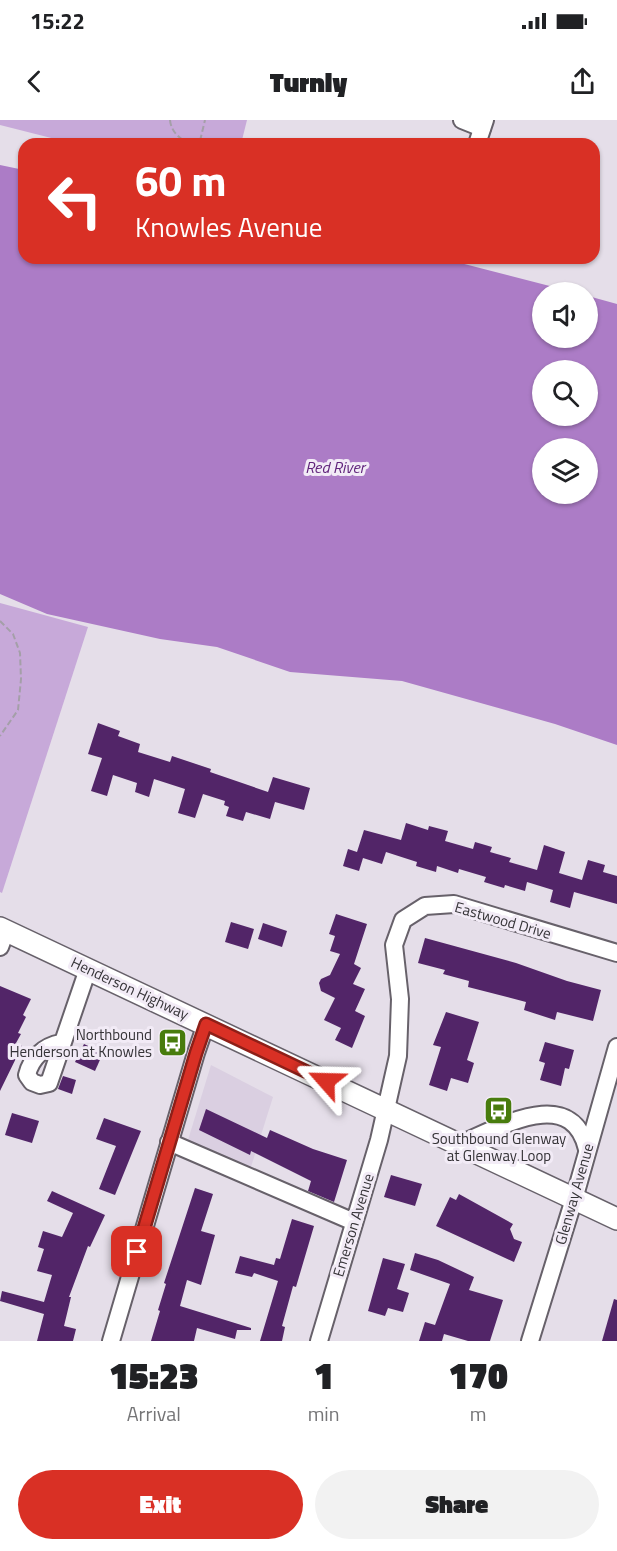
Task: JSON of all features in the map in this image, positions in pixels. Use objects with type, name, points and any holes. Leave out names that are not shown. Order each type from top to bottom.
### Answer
[{"type":"main road","name":"Henderson Highway","points":[[2,935],[88,969],[617,1220]]},
{"type":"street","points":[[462,120],[481,131]]},
{"type":"street","name":"Eastwood Drive","points":[[385,1109],[398,1056],[400,999],[394,945],[403,920],[424,906],[454,904],[617,953]]},
{"type":"street","points":[[61,1043],[88,969]]},
{"type":"street","points":[[111,1341],[206,1024]]},
{"type":"street","name":"Glenway Avenue","points":[[530,1341],[574,1199],[617,1047]]},
{"type":"street","name":"Emerson Avenue","points":[[319,1341],[379,1140],[385,1109]]},
{"type":"street","points":[[460,1144],[525,1117],[547,1114],[568,1119],[583,1134],[587,1149]]},
{"type":"street","points":[[170,1142],[354,1222]]},
{"type":"path","points":[[170,120],[171,126],[179,138]]},
{"type":"path","points":[[201,138],[205,120]]},
{"type":"path","points":[[0,621],[13,634],[20,653],[21,679],[18,710],[0,735]]},
{"type":"shaded area","points":[[0,120],[247,120],[242,138],[51,138],[0,125]]},
{"type":"shaded area","points":[[0,603],[88,627],[2,893],[0,892]]},
{"type":"shaded area","points":[[211,1065],[273,1097],[250,1170],[188,1140]]},
{"type":"water","name":"Red River","points":[[0,165],[18,169],[18,264],[464,264],[534,282],[532,282],[532,348],[598,348],[598,299],[617,304],[617,745],[555,724],[402,681],[290,672],[217,647],[160,639],[47,614],[0,594]]},
{"type":"building","points":[[98,723],[120,731],[118,736],[140,744],[138,752],[170,762],[172,756],[268,792],[273,777],[310,788],[304,810],[275,802],[270,819],[246,812],[243,821],[226,816],[229,807],[224,805],[225,801],[203,794],[195,818],[178,813],[185,789],[154,779],[149,797],[135,792],[137,783],[113,775],[107,796],[91,791],[102,758],[88,754]]},
{"type":"building","points":[[406,823],[428,830],[429,826],[448,831],[445,841],[473,849],[475,842],[492,847],[490,852],[511,858],[509,862],[537,870],[544,845],[565,852],[559,873],[582,880],[588,860],[605,865],[603,872],[617,876],[617,904],[574,892],[570,908],[550,902],[553,890],[527,882],[525,891],[505,885],[504,888],[484,882],[486,877],[459,869],[458,873],[437,866],[436,872],[416,866],[417,862],[386,852],[382,864],[363,858],[359,871],[343,866],[348,849],[357,852],[364,830],[401,840]]},
{"type":"building","points":[[336,914],[367,924],[354,964],[361,968],[353,984],[365,989],[355,1011],[365,1016],[352,1048],[335,1040],[341,1028],[324,1020],[335,998],[321,991],[319,983],[321,979],[330,975],[340,954],[330,951],[335,936],[329,934]]},
{"type":"building","points":[[231,922],[254,929],[248,949],[225,942]]},
{"type":"building","points":[[263,923],[287,931],[282,947],[258,939]]},
{"type":"building","points":[[425,938],[516,963],[601,990],[593,1021],[557,1012],[555,1020],[524,1010],[526,1002],[468,987],[469,981],[443,974],[445,970],[418,963]]},
{"type":"building","points":[[0,986],[31,999],[23,1015],[26,1017],[16,1043],[22,1046],[0,1091]]},
{"type":"building","points":[[446,1012],[479,1022],[467,1060],[474,1063],[468,1083],[451,1078],[447,1091],[429,1085],[441,1047],[433,1045]]},
{"type":"building","points":[[545,1042],[574,1050],[569,1069],[565,1068],[561,1086],[540,1080],[545,1063],[539,1061]]},
{"type":"building","points":[[84,1044],[103,1053],[95,1071],[75,1062]]},
{"type":"building","points":[[63,1076],[76,1080],[72,1094],[58,1089]]},
{"type":"building","points":[[206,1109],[267,1138],[270,1130],[313,1149],[347,1160],[334,1202],[308,1191],[311,1181],[251,1151],[250,1155],[199,1130]]},
{"type":"building","points":[[12,1113],[39,1121],[32,1143],[5,1135]]},
{"type":"building","points":[[104,1118],[141,1131],[115,1195],[99,1189],[116,1146],[96,1139]]},
{"type":"building","points":[[391,1175],[422,1184],[415,1206],[384,1197]]},
{"type":"building","points":[[195,1188],[213,1194],[201,1231],[215,1235],[201,1285],[187,1280],[180,1306],[251,1328],[251,1330],[237,1330],[235,1339],[197,1328],[194,1341],[151,1341],[160,1311],[158,1310],[166,1284],[164,1283]]},
{"type":"building","points":[[52,1191],[105,1215],[90,1247],[88,1246],[69,1297],[71,1297],[64,1326],[76,1329],[73,1341],[37,1341],[44,1314],[0,1301],[2,1291],[44,1302],[52,1275],[37,1271],[44,1249],[38,1247],[43,1231],[62,1237],[73,1213],[47,1201]]},
{"type":"building","points":[[459,1194],[513,1224],[510,1229],[514,1239],[522,1242],[514,1262],[436,1226],[450,1197],[456,1200]]},
{"type":"building","points":[[292,1219],[314,1226],[296,1287],[293,1286],[282,1326],[285,1327],[282,1341],[260,1341],[278,1281],[254,1273],[252,1277],[235,1273],[240,1256],[274,1265],[276,1258],[280,1259]]},
{"type":"building","points":[[415,1253],[438,1260],[474,1277],[469,1290],[503,1300],[490,1341],[468,1341],[444,1334],[442,1341],[419,1341],[425,1322],[435,1325],[450,1284],[410,1270]]},
{"type":"building","points":[[383,1258],[405,1264],[397,1289],[409,1293],[403,1312],[388,1308],[385,1316],[368,1311]]},
{"type":"building","points":[[614,1299],[617,1300],[617,1341],[602,1341]]},
{"type":"place","name":"Northbound Henderson at Knowles","points":[[173,1043]]},
{"type":"place","name":"Southbound Glenway at Glenway Loop","points":[[499,1111]]},
{"type":"route","points":[[137,1252],[206,1024],[326,1081]]}]
